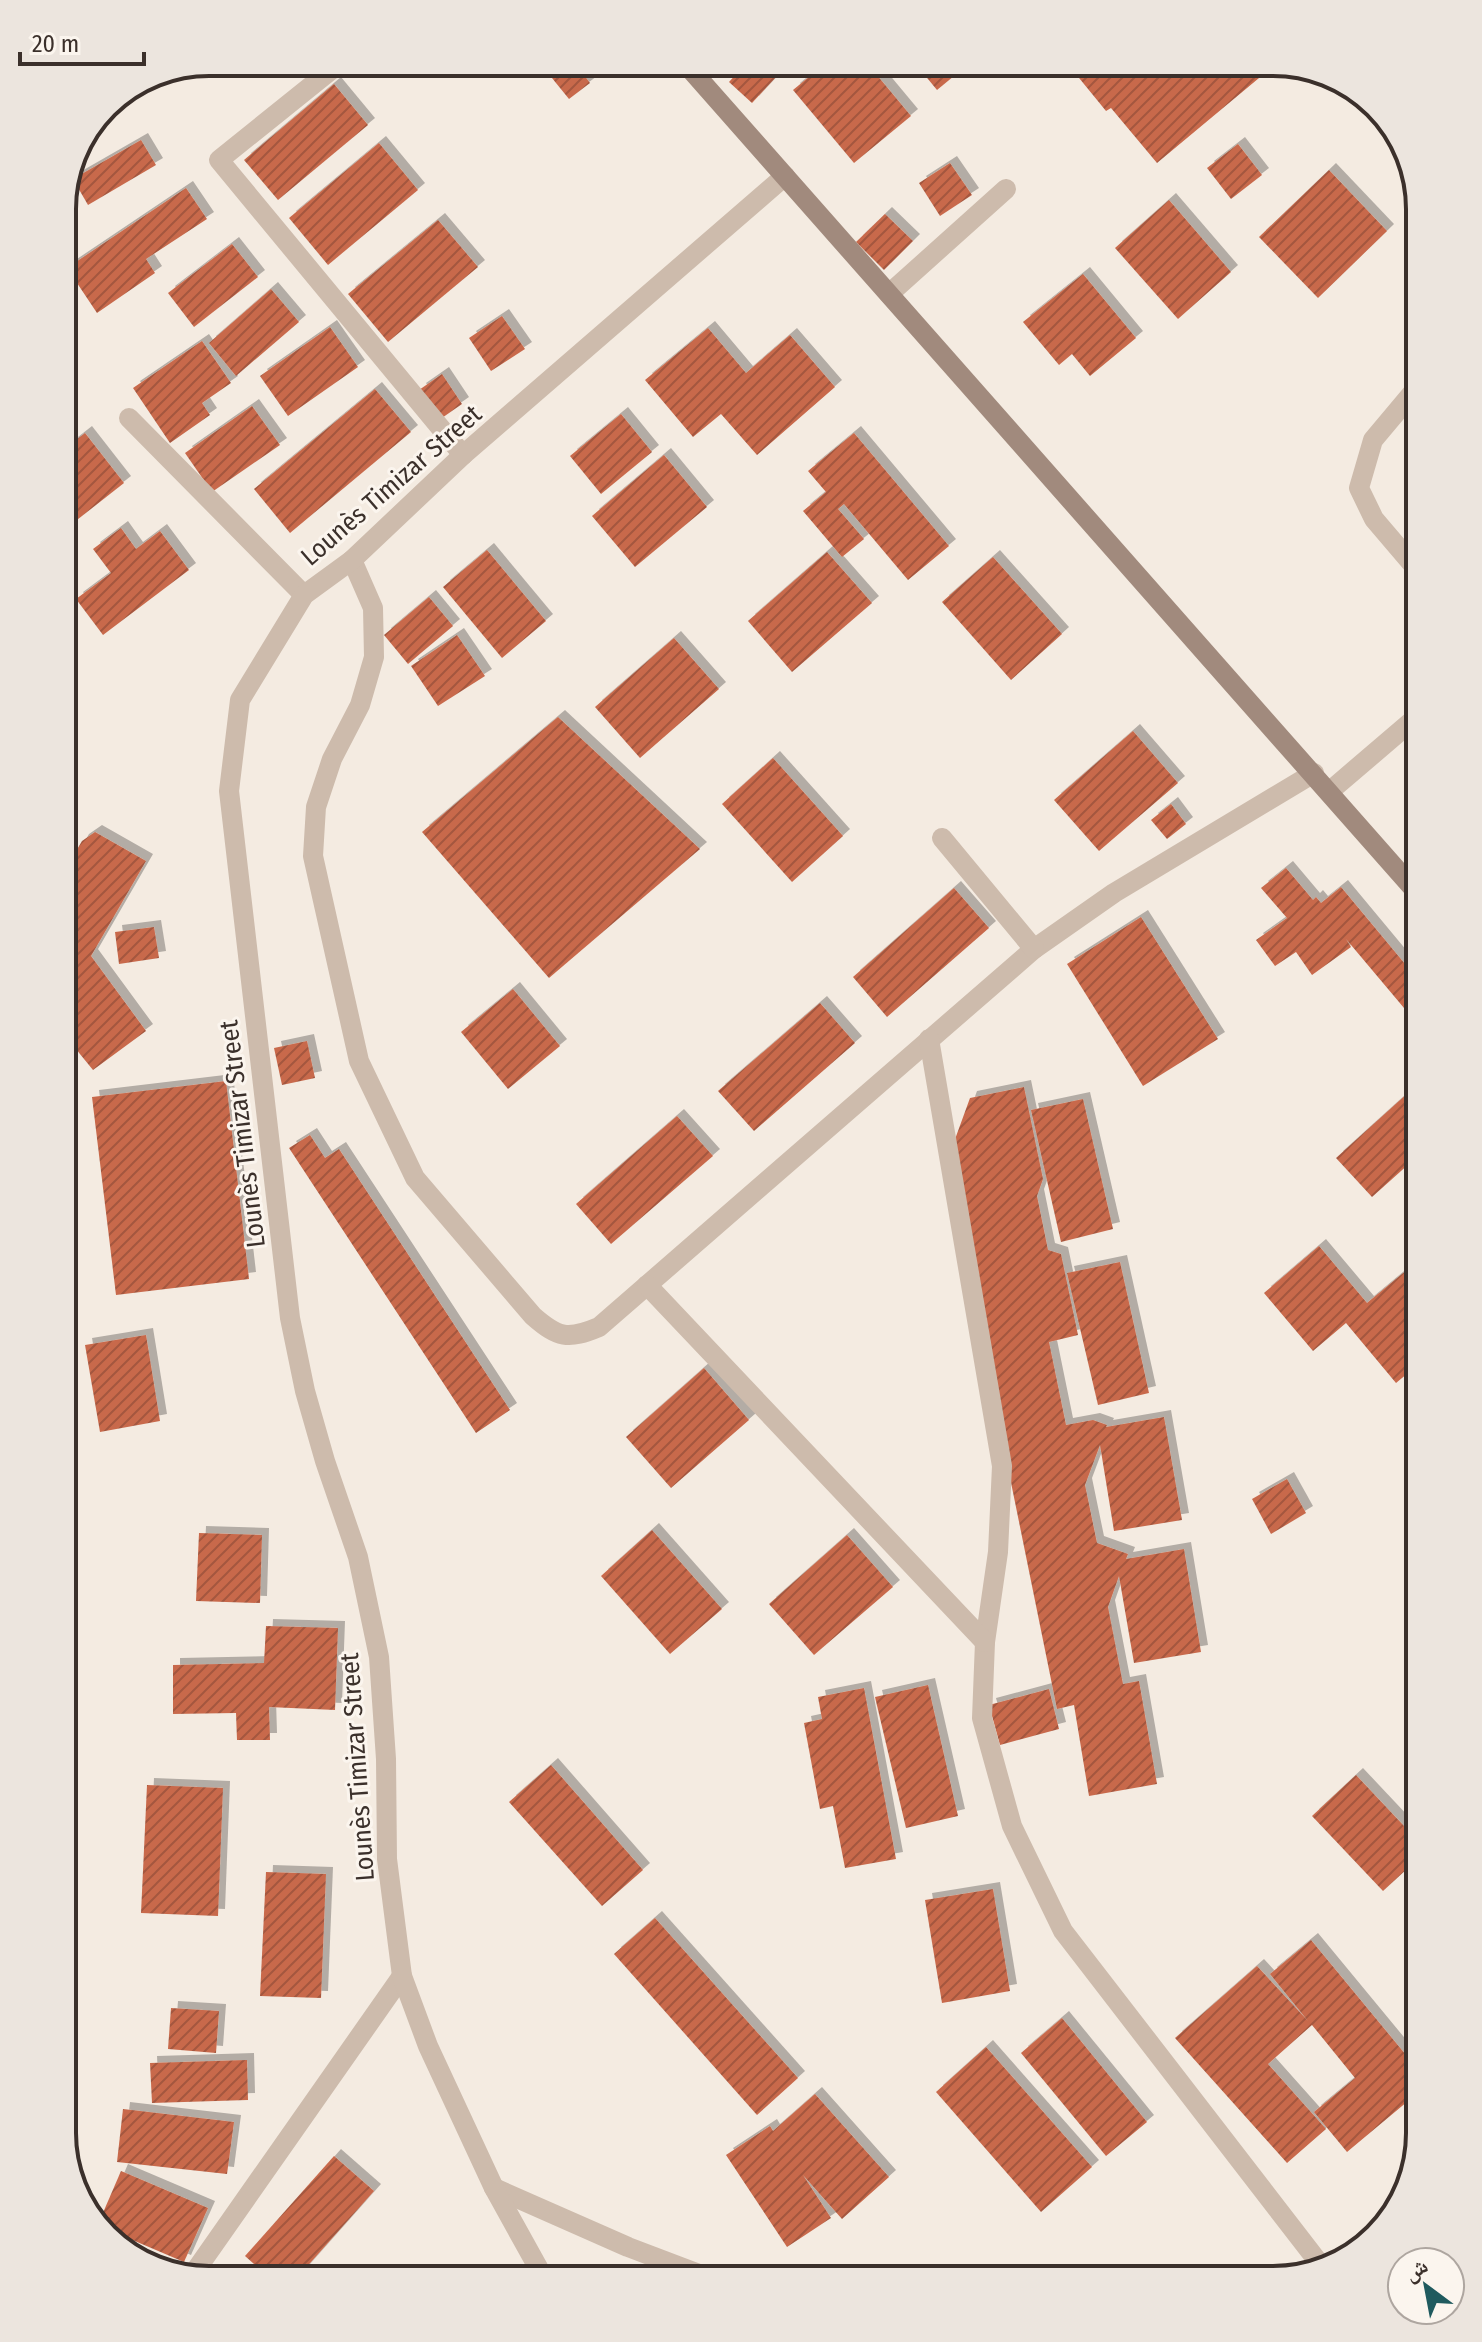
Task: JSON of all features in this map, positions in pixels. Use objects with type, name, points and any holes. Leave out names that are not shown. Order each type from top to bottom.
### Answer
[{"type":"main road","points":[[696,76],[1406,880]]},
{"type":"street","points":[[324,76],[219,160],[463,455]]},
{"type":"street","name":"Lounès Timizar Street","points":[[537,2266],[494,2188],[428,2046],[402,1976],[387,1859],[386,1759],[379,1657],[358,1557],[309,1405],[290,1318],[229,791],[240,700],[304,595],[352,560],[463,455],[785,176]]},
{"type":"street","points":[[889,294],[1006,189]]},
{"type":"street","points":[[1406,401],[1373,440],[1359,488],[1374,519],[1406,557]]},
{"type":"street","points":[[129,418],[304,595]]},
{"type":"street","points":[[352,560],[373,608],[374,657],[360,705],[332,759],[316,807],[313,856],[359,1061],[415,1178],[533,1316],[551,1332],[576,1336],[599,1327],[1034,949],[1114,893],[1314,773]]},
{"type":"street","points":[[1330,791],[1406,726]]},
{"type":"street","points":[[942,838],[1034,949]]},
{"type":"street","points":[[929,1039],[1002,1466],[998,1552],[985,1642],[982,1718],[1012,1826],[1063,1931],[1315,2258]]},
{"type":"street","points":[[647,1285],[985,1642]]},
{"type":"street","points":[[199,2266],[402,1976]]},
{"type":"street","points":[[494,2188],[678,2266]]},
{"type":"building","points":[[550,76],[585,76],[590,83],[569,99]]},
{"type":"building","points":[[734,76],[777,76],[752,103],[729,82]]},
{"type":"building","points":[[810,76],[878,76],[911,116],[854,163],[793,90]]},
{"type":"building","points":[[926,76],[954,76],[937,90]]},
{"type":"building","points":[[1077,76],[1261,76],[1157,163],[1111,108],[1106,111]]},
{"type":"building","points":[[334,84],[368,125],[278,200],[244,160]]},
{"type":"building","points":[[141,140],[156,165],[88,205],[78,188],[81,174]]},
{"type":"building","points":[[379,143],[418,190],[328,265],[289,218]]},
{"type":"building","points":[[1238,144],[1262,175],[1231,199],[1207,168]]},
{"type":"building","points":[[950,163],[972,195],[940,216],[919,183]]},
{"type":"building","points":[[1329,170],[1387,231],[1318,298],[1259,237]]},
{"type":"building","points":[[186,188],[207,219],[146,259],[155,273],[97,313],[76,282],[76,262]]},
{"type":"building","points":[[1169,200],[1231,272],[1178,319],[1115,248]]},
{"type":"building","points":[[885,214],[913,241],[884,270],[856,242]]},
{"type":"building","points":[[438,220],[478,267],[388,342],[348,294]]},
{"type":"building","points":[[232,244],[258,277],[194,327],[168,293]]},
{"type":"building","points":[[1083,274],[1136,338],[1090,376],[1072,354],[1059,365],[1023,322]]},
{"type":"building","points":[[271,289],[299,322],[236,376],[209,343]]},
{"type":"building","points":[[502,316],[525,349],[491,371],[469,338]]},
{"type":"building","points":[[330,327],[358,367],[288,416],[260,376]]},
{"type":"building","points":[[708,328],[746,373],[790,335],[835,387],[757,455],[721,414],[693,437],[645,380]]},
{"type":"building","points":[[202,341],[231,383],[202,403],[210,415],[170,443],[133,388]]},
{"type":"building","points":[[442,374],[462,404],[439,420],[419,390]]},
{"type":"building","points":[[375,389],[411,432],[290,533],[254,489]]},
{"type":"building","points":[[252,406],[280,445],[212,492],[185,453]]},
{"type":"building","points":[[621,414],[652,452],[601,494],[570,456]]},
{"type":"building","points":[[85,433],[124,483],[76,521],[76,440]]},
{"type":"building","points":[[854,433],[949,546],[908,580],[844,504],[838,509],[864,539],[842,557],[803,511],[826,492],[808,471]]},
{"type":"building","points":[[664,455],[707,507],[635,567],[592,516]]},
{"type":"building","points":[[121,528],[136,549],[160,531],[189,570],[103,635],[76,599],[111,573],[93,549]]},
{"type":"building","points":[[487,550],[546,621],[502,658],[443,587]]},
{"type":"building","points":[[827,552],[872,603],[792,672],[748,621]]},
{"type":"building","points":[[993,557],[1062,634],[1011,680],[942,602]]},
{"type":"building","points":[[429,597],[453,626],[408,664],[384,635]]},
{"type":"building","points":[[457,635],[485,676],[438,706],[411,666]]},
{"type":"building","points":[[674,638],[719,689],[640,758],[595,707]]},
{"type":"building","points":[[558,717],[700,849],[549,978],[422,832]]},
{"type":"building","points":[[1133,731],[1178,783],[1099,851],[1054,800]]},
{"type":"building","points":[[773,758],[843,836],[792,882],[722,804]]},
{"type":"building","points":[[1171,804],[1186,824],[1167,839],[1151,820]]},
{"type":"building","points":[[95,832],[146,861],[91,956],[146,1031],[93,1070],[76,1049],[76,851],[82,841]]},
{"type":"building","points":[[1286,868],[1313,900],[1316,897],[1321,903],[1341,887],[1406,965],[1406,1010],[1346,939],[1351,947],[1312,975],[1296,952],[1275,966],[1256,940],[1287,918],[1261,888]]},
{"type":"building","points":[[954,888],[989,928],[887,1017],[853,977]]},
{"type":"building","points":[[1141,917],[1218,1039],[1143,1086],[1067,964]]},
{"type":"building","points":[[154,927],[159,958],[119,964],[115,932]]},
{"type":"building","points":[[513,989],[560,1046],[508,1089],[461,1032]]},
{"type":"building","points":[[820,1003],[855,1043],[754,1131],[718,1091]]},
{"type":"building","points":[[307,1041],[315,1078],[282,1085],[274,1048]]},
{"type":"building","points":[[226,1081],[249,1279],[116,1295],[92,1097]]},
{"type":"building","points":[[1024,1087],[1043,1179],[1037,1196],[1048,1250],[1061,1254],[1078,1335],[1049,1342],[1066,1425],[1093,1420],[1106,1427],[1164,1417],[1182,1520],[1114,1531],[1100,1445],[1085,1485],[1097,1543],[1128,1554],[1126,1559],[1184,1549],[1201,1652],[1134,1663],[1119,1576],[1108,1607],[1123,1684],[1139,1681],[1157,1784],[1089,1796],[1074,1705],[1057,1709],[978,1320],[950,1153],[970,1098]]},
{"type":"building","points":[[1406,1095],[1406,1167],[1372,1197],[1336,1158]]},
{"type":"building","points":[[1083,1099],[1113,1229],[1061,1242],[1031,1110]]},
{"type":"building","points":[[677,1116],[713,1156],[611,1244],[576,1204]]},
{"type":"building","points":[[310,1135],[325,1158],[339,1149],[510,1410],[476,1433],[289,1148]]},
{"type":"building","points":[[1319,1246],[1367,1303],[1406,1271],[1406,1375],[1396,1383],[1346,1323],[1313,1351],[1264,1293]]},
{"type":"building","points":[[1120,1262],[1149,1393],[1098,1405],[1067,1273]]},
{"type":"building","points":[[146,1335],[160,1421],[100,1432],[85,1345]]},
{"type":"building","points":[[704,1368],[749,1420],[671,1488],[626,1437]]},
{"type":"building","points":[[1287,1479],[1306,1513],[1271,1534],[1252,1499]]},
{"type":"building","points":[[652,1530],[722,1609],[670,1654],[601,1576]]},
{"type":"building","points":[[199,1533],[262,1535],[260,1603],[196,1601]]},
{"type":"building","points":[[847,1535],[893,1587],[814,1655],[769,1604]]},
{"type":"building","points":[[266,1626],[338,1628],[335,1710],[269,1707],[270,1740],[237,1740],[236,1713],[173,1714],[173,1665],[264,1663]]},
{"type":"building","points":[[928,1685],[958,1816],[906,1828],[875,1697]]},
{"type":"building","points":[[864,1688],[896,1859],[845,1868],[833,1806],[820,1809],[804,1723],[822,1719],[818,1697]]},
{"type":"building","points":[[1049,1689],[1059,1729],[1000,1745],[989,1705]]},
{"type":"building","points":[[551,1765],[643,1870],[602,1906],[509,1802]]},
{"type":"building","points":[[1356,1775],[1406,1828],[1406,1870],[1383,1891],[1312,1816]]},
{"type":"building","points":[[147,1785],[223,1788],[218,1916],[141,1913]]},
{"type":"building","points":[[266,1872],[326,1874],[321,1998],[260,1996]]},
{"type":"building","points":[[993,1889],[1010,1991],[942,2003],[925,1900]]},
{"type":"building","points":[[655,1918],[798,2078],[757,2115],[614,1954]]},
{"type":"building","points":[[1311,1940],[1406,2055],[1406,2103],[1347,2152],[1314,2112],[1355,2078],[1312,2025],[1268,2064],[1326,2129],[1287,2163],[1175,2038],[1257,1966],[1308,2021],[1270,1974]]},
{"type":"building","points":[[171,2008],[219,2011],[216,2053],[168,2049]]},
{"type":"building","points":[[1062,2018],[1147,2122],[1106,2156],[1021,2053]]},
{"type":"building","points":[[986,2047],[1092,2167],[1041,2212],[936,2092]]},
{"type":"building","points":[[247,2060],[248,2100],[152,2103],[150,2063]]},
{"type":"building","points":[[815,2094],[889,2177],[842,2219],[803,2175],[831,2218],[787,2247],[726,2155],[770,2126],[773,2131]]},
{"type":"building","points":[[123,2109],[234,2122],[227,2174],[117,2162]]},
{"type":"building","points":[[334,2156],[374,2191],[307,2266],[256,2266],[245,2256]]},
{"type":"building","points":[[121,2171],[208,2208],[184,2262],[127,2238],[103,2213]]}]
